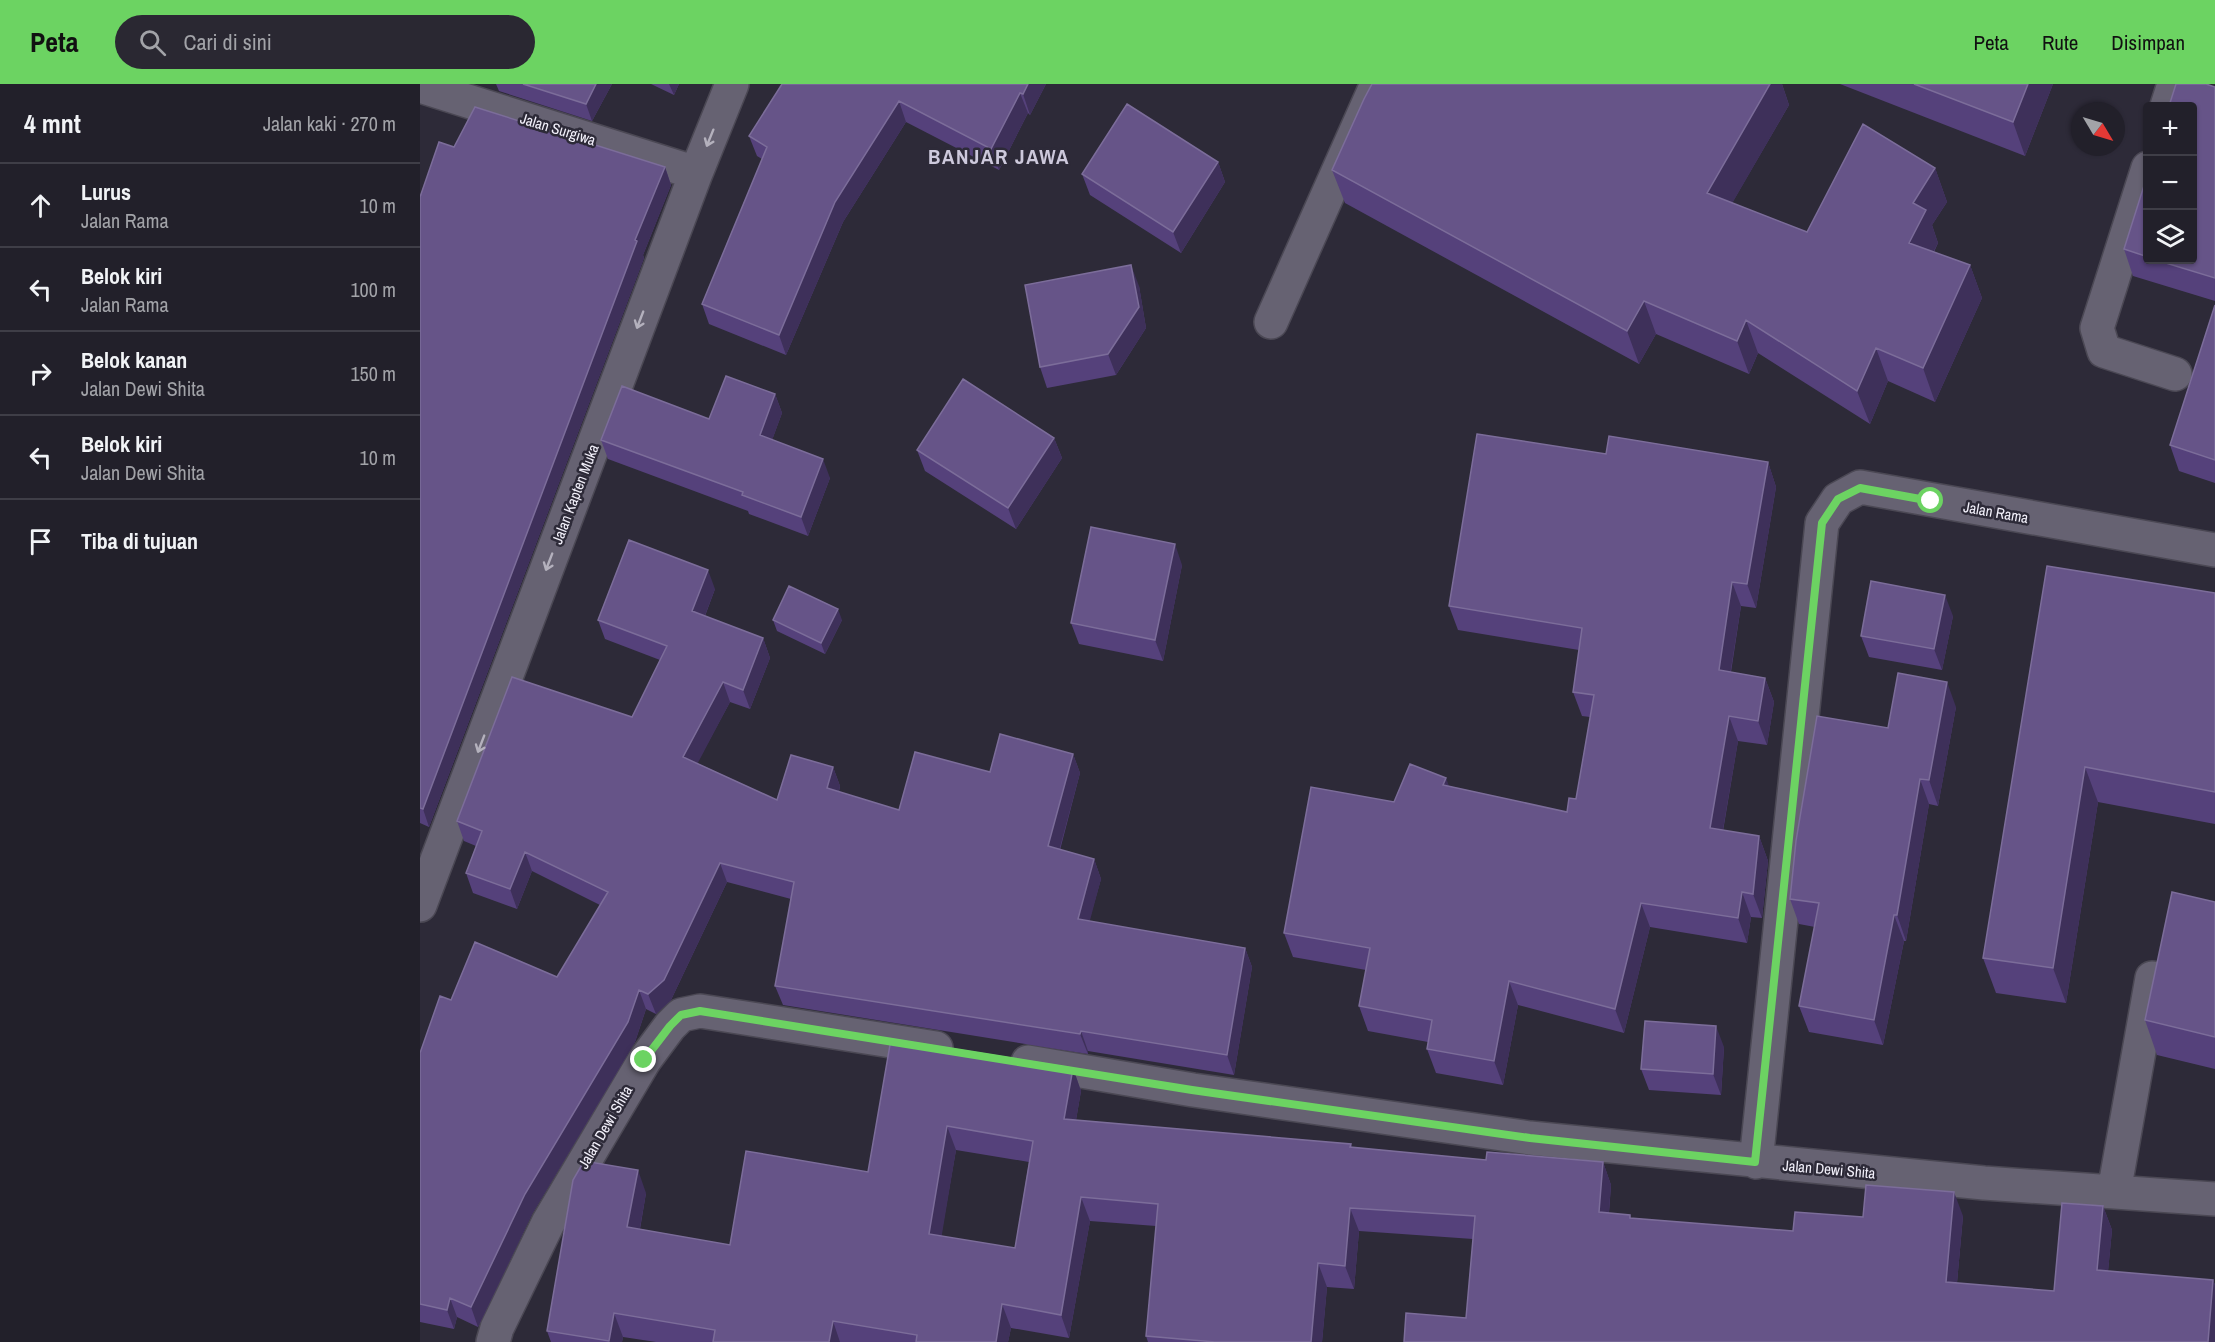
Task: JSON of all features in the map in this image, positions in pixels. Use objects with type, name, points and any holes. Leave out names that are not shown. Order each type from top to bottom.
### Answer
[{"type":"street","name":"Jalan Kapten Muka","points":[[420,905],[696,172],[732,84]]},
{"type":"street","points":[[1271,322],[1377,84]]},
{"type":"street","points":[[2168,102],[2174,84]]},
{"type":"street","name":"Jalan Surgiwa","points":[[420,86],[696,172]]},
{"type":"street","points":[[2143,184],[2097,328],[2104,351],[2175,374]]},
{"type":"street","name":"Jalan Rama","points":[[1755,1162],[1822,523],[1838,499],[1860,488],[2215,550]]},
{"type":"street","points":[[2114,1192],[2152,978]]},
{"type":"street","name":"Jalan Dewi Shita","points":[[493,1342],[497,1328],[548,1223],[644,1060],[681,1015],[700,1011],[969,1053]]},
{"type":"street","name":"Jalan Dewi Shita","points":[[1004,1059],[1192,1090],[1530,1138],[1984,1183],[2215,1199]]},
{"type":"building","points":[[523,84],[596,84],[586,104]]},
{"type":"building","points":[[782,84],[1028,84],[1023,94],[1020,93],[991,149],[899,101],[835,202],[779,335],[702,304],[767,147],[749,136]]},
{"type":"building","points":[[1372,84],[1770,84],[1707,193],[1807,232],[1863,124],[1935,168],[1913,203],[1926,210],[1909,243],[1970,265],[1923,368],[1876,348],[1857,391],[1746,320],[1737,341],[1644,301],[1627,331],[1332,170]]},
{"type":"building","points":[[1914,84],[2028,84],[2013,122]]},
{"type":"building","points":[[2176,84],[2206,84],[2215,87],[2215,278],[2169,264],[2197,264],[2197,102],[2170,102]]},
{"type":"building","points":[[1127,104],[1218,162],[1173,232],[1082,174]]},
{"type":"building","points":[[475,107],[665,167],[635,240],[637,241],[423,809],[420,808],[420,197],[439,142],[454,147]]},
{"type":"building","points":[[2143,189],[2143,255],[2124,249]]},
{"type":"building","points":[[1131,265],[1139,307],[1108,354],[1040,367],[1025,285]]},
{"type":"building","points":[[2215,305],[2215,460],[2170,445]]},
{"type":"building","points":[[726,376],[775,394],[760,435],[823,459],[801,517],[742,495],[743,492],[601,440],[622,386],[709,419]]},
{"type":"building","points":[[963,379],[1054,438],[1008,508],[917,450]]},
{"type":"building","points":[[1477,434],[1606,454],[1609,436],[1768,462],[1747,584],[1732,582],[1719,670],[1765,678],[1758,721],[1729,716],[1710,828],[1759,836],[1753,894],[1742,892],[1738,918],[1641,903],[1615,1009],[1509,981],[1494,1061],[1427,1049],[1432,1020],[1359,1006],[1370,948],[1284,933],[1311,787],[1394,802],[1410,764],[1446,778],[1443,785],[1567,812],[1569,798],[1576,799],[1594,695],[1573,692],[1582,628],[1449,606]]},
{"type":"building","points":[[1091,527],[1175,544],[1155,640],[1071,623]]},
{"type":"building","points":[[629,540],[708,570],[692,611],[763,638],[743,690],[723,682],[683,757],[777,800],[791,755],[833,767],[827,788],[899,810],[915,752],[990,772],[1000,734],[1073,754],[1048,846],[1094,859],[1078,919],[1245,948],[1227,1055],[775,986],[794,882],[720,863],[664,980],[648,994],[639,990],[628,1022],[525,1194],[471,1307],[450,1298],[447,1310],[420,1304],[420,1053],[440,996],[451,1000],[475,942],[557,977],[608,892],[525,852],[510,889],[466,873],[482,831],[457,821],[512,677],[632,717],[667,646],[598,620]]},
{"type":"building","points":[[2047,566],[2215,593],[2215,792],[2085,767],[2053,968],[1983,958]]},
{"type":"building","points":[[1871,581],[1945,595],[1934,649],[1861,636]]},
{"type":"building","points":[[789,586],[838,609],[821,643],[773,620]]},
{"type":"building","points":[[1898,673],[1947,682],[1929,780],[1920,779],[1897,915],[1894,915],[1874,1020],[1799,1006],[1819,903],[1790,899],[1796,841],[1817,716],[1888,728]]},
{"type":"building","points":[[2172,892],[2215,902],[2215,1037],[2145,1020]]},
{"type":"building","points":[[1645,1021],[1716,1026],[1713,1074],[1641,1069]]},
{"type":"building","points":[[891,1039],[1073,1068],[1064,1119],[1351,1144],[1350,1147],[1486,1160],[1487,1152],[1603,1162],[1599,1212],[1630,1215],[1630,1218],[1793,1231],[1795,1212],[1863,1217],[1866,1185],[1954,1192],[1946,1282],[2054,1291],[2062,1203],[2103,1206],[2097,1270],[2213,1280],[2208,1342],[1404,1342],[1406,1313],[1466,1318],[1475,1216],[1350,1208],[1345,1266],[1318,1263],[1311,1342],[1215,1342],[1146,1336],[1158,1204],[1081,1197],[1061,1315],[1002,1304],[996,1342],[916,1342],[917,1335],[833,1321],[829,1342],[713,1342],[715,1330],[614,1313],[609,1341],[547,1331],[573,1180],[584,1161],[638,1170],[627,1227],[730,1245],[746,1151],[868,1172]],"holes":[[[947,1126],[1033,1141],[1015,1248],[929,1234]]]},
{"type":"district","name":"BANJAR JAWA","points":[[999,156]]},
{"type":"route","points":[[644,1060],[681,1015],[700,1011],[1192,1090],[1530,1138],[1755,1162],[1822,523],[1838,499],[1860,488],[1931,501]]}]
